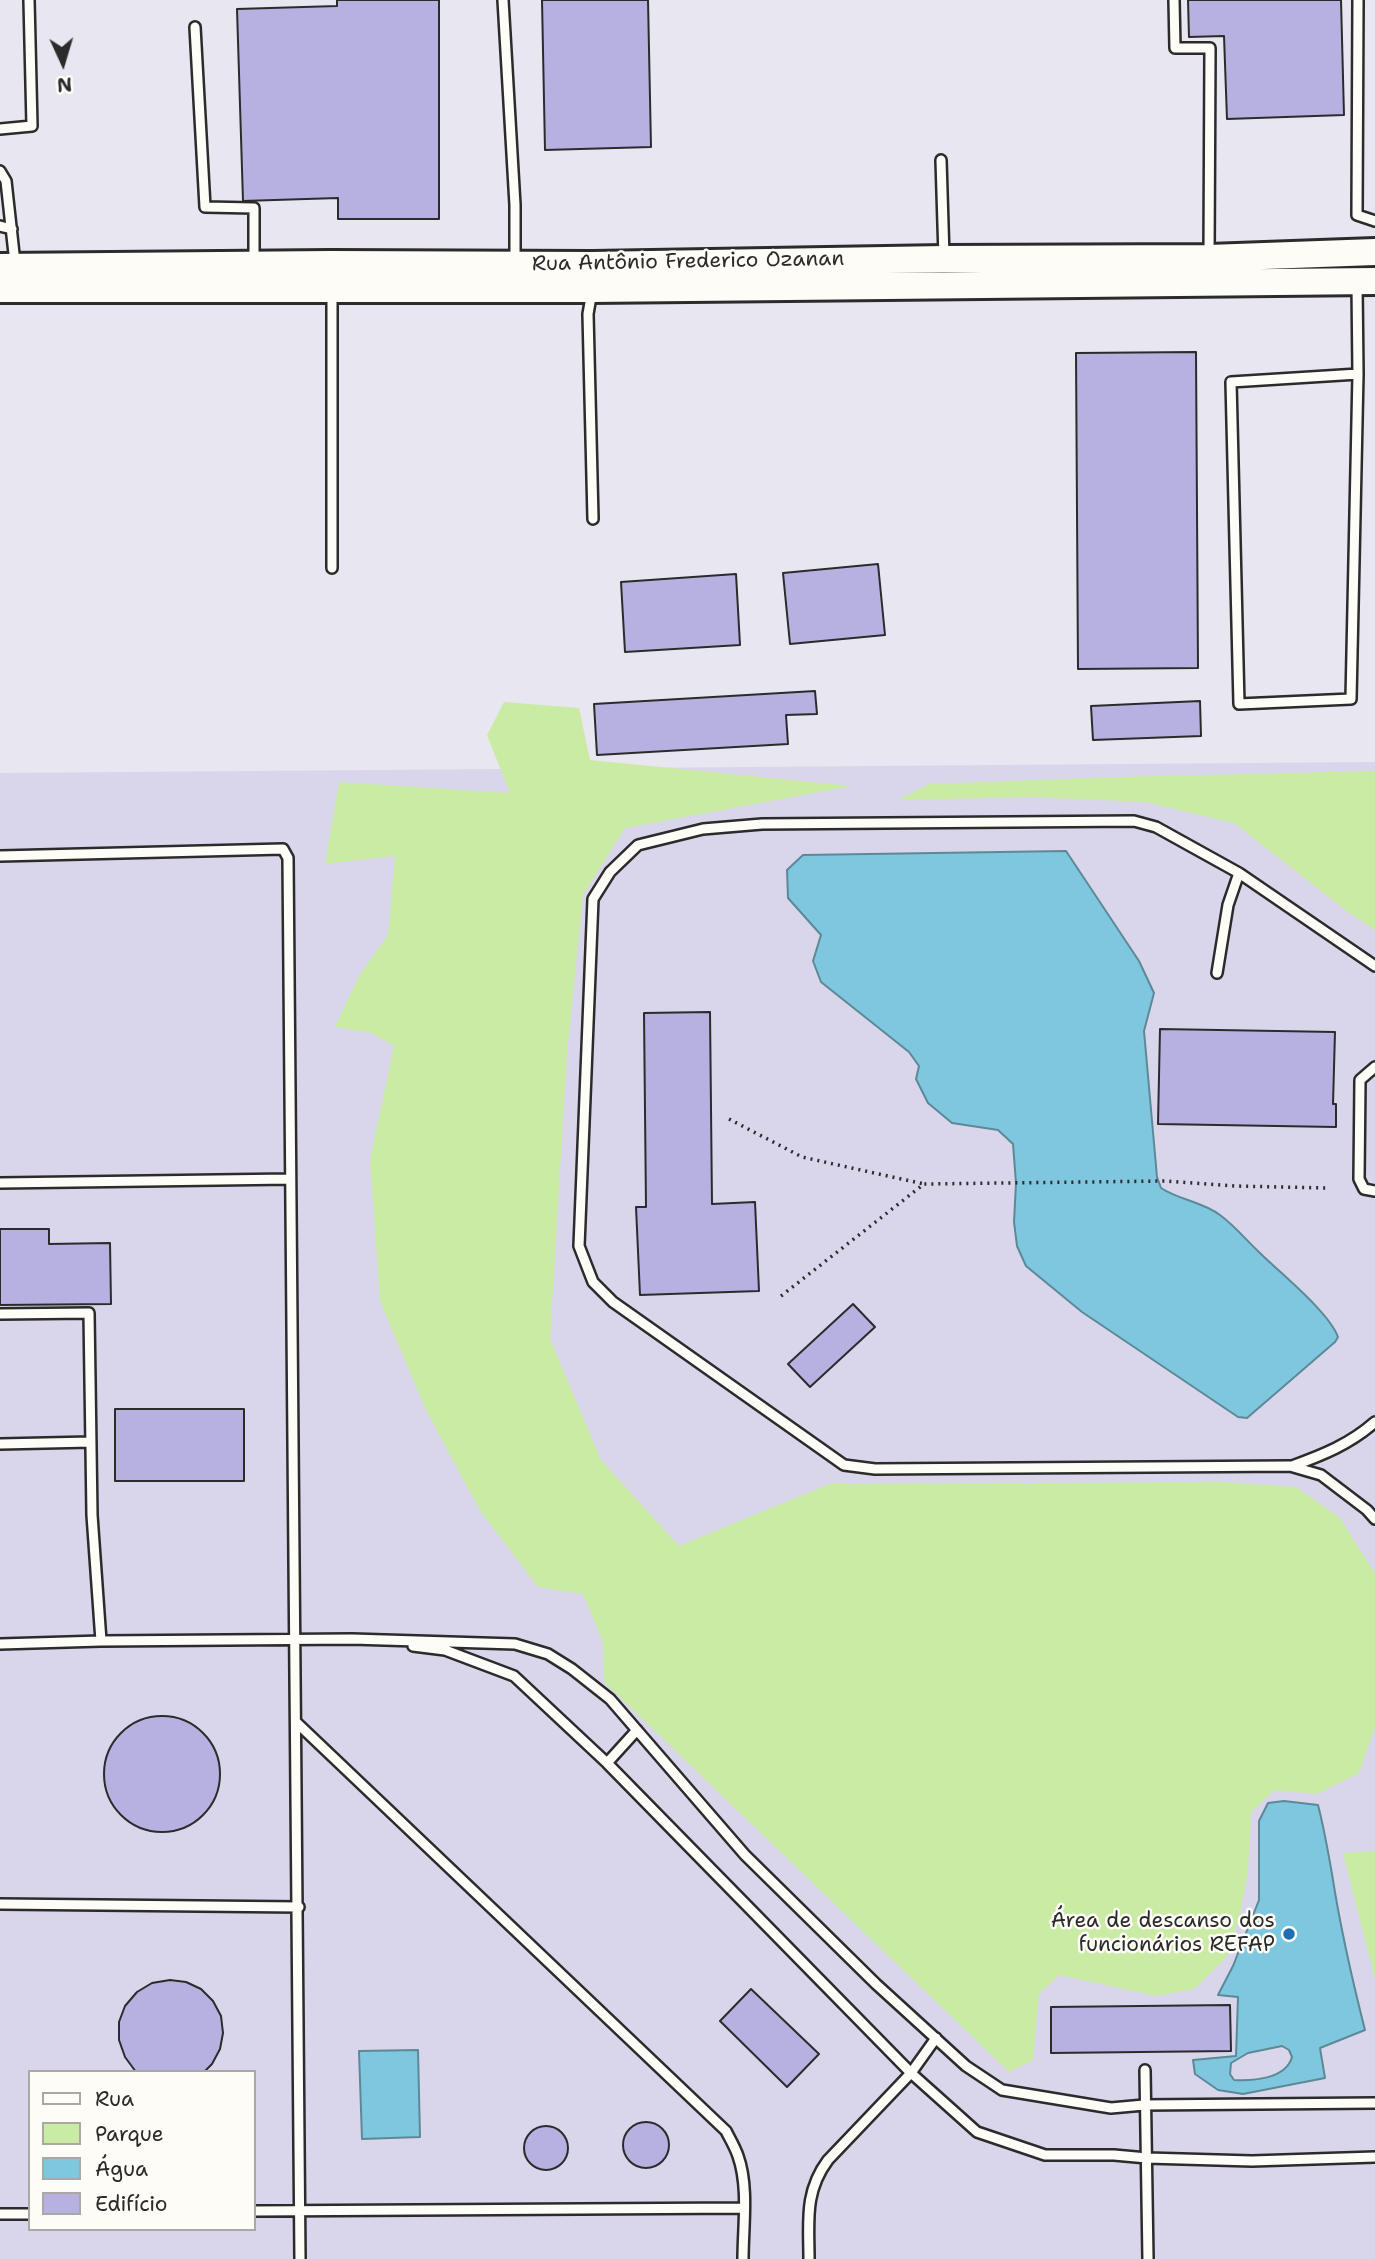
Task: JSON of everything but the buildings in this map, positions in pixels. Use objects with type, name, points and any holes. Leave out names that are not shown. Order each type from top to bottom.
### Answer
[{"type":"main road","name":"Rua Antônio Frederico Ozanan","points":[[8,278],[592,277],[1209,271],[1375,252]]},
{"type":"main road","name":"Rua Antônio Frederico Ozanan","points":[[592,277],[944,259],[1369,279]]},
{"type":"lane","points":[[0,129],[32,126],[29,0]]},
{"type":"lane","points":[[503,0],[517,276]]},
{"type":"lane","points":[[1174,0],[1175,48],[1210,48],[1209,271]]},
{"type":"lane","points":[[1358,0],[1357,215],[1375,221]]},
{"type":"lane","points":[[195,27],[205,207],[254,208],[256,277]]},
{"type":"lane","points":[[941,160],[944,259]]},
{"type":"lane","points":[[0,171],[6,181],[12,229],[8,278]]},
{"type":"lane","points":[[0,226],[12,229]]},
{"type":"lane","points":[[331,277],[332,568]]},
{"type":"lane","points":[[592,277],[589,314],[593,519]]},
{"type":"lane","points":[[1358,374],[1231,382],[1239,705],[1351,699],[1358,374],[1369,279]]},
{"type":"lane","points":[[1375,966],[1239,873],[1156,827],[1134,821],[762,824],[703,829],[638,845],[610,872],[593,899],[579,1246],[593,1282],[612,1302],[844,1465],[875,1469],[1290,1466],[1326,1455],[1357,1438],[1375,1422]]},
{"type":"lane","points":[[0,856],[284,849],[288,858],[300,2259]]},
{"type":"lane","points":[[1217,974],[1228,905],[1239,873]]},
{"type":"lane","points":[[1375,1067],[1360,1080],[1359,1179],[1364,1189],[1375,1191]]},
{"type":"lane","points":[[0,1183],[290,1179]]},
{"type":"lane","points":[[0,1314],[89,1313],[92,1515],[100,1641]]},
{"type":"lane","points":[[0,1444],[91,1442]]},
{"type":"lane","points":[[1290,1466],[1321,1475],[1375,1519]]},
{"type":"lane","points":[[352,1639],[445,1650],[514,1676],[607,1763],[911,2073],[977,2132],[1045,2155],[1252,2161],[1375,2157]]},
{"type":"lane","points":[[0,1644],[352,1639],[515,1644],[548,1654],[610,1699],[745,1855],[876,1984],[966,2066],[1002,2091],[1111,2108],[1144,2105],[1375,2103]]},
{"type":"lane","points":[[296,1722],[726,2131],[739,2157],[746,2198],[743,2208],[743,2259]]},
{"type":"lane","points":[[607,1763],[637,1730]]},
{"type":"lane","points":[[0,1904],[299,1907]]},
{"type":"lane","points":[[809,2259],[808,2202],[817,2174],[911,2073],[936,2038]]},
{"type":"lane","points":[[1144,2070],[1148,2259]]},
{"type":"lane","points":[[256,2211],[743,2208]]},
{"type":"lane","points":[[0,2214],[28,2214]]},
{"type":"path","points":[[729,1119],[802,1157],[925,1184],[1165,1181],[1328,1188]]},
{"type":"path","points":[[782,1296],[925,1184]]},
{"type":"shaded area","points":[[1375,762],[1375,2259],[0,2259],[0,773]]},
{"type":"green space","points":[[504,702],[579,708],[590,760],[852,786],[625,828],[583,895],[567,1053],[550,1339],[601,1460],[679,1546],[829,1484],[1223,1482],[1296,1487],[1339,1517],[1375,1573],[1375,1727],[1359,1773],[1317,1794],[1275,1790],[1251,1812],[1248,1871],[1240,1915],[1226,1958],[1194,1989],[1156,1996],[1059,1975],[1039,1994],[1033,2060],[1009,2072],[604,1682],[603,1642],[583,1594],[538,1587],[481,1512],[457,1468],[425,1408],[380,1301],[370,1160],[394,1046],[372,1033],[335,1027],[359,976],[388,935],[395,856],[325,864],[339,782],[510,793],[487,735]]},
{"type":"green space","points":[[1375,771],[1375,930],[1234,823],[1145,802],[1033,797],[898,800],[929,784]]},
{"type":"green space","points":[[1375,1851],[1375,1979],[1343,1853]]},
{"type":"water","points":[[1066,851],[1139,961],[1154,993],[1144,1031],[1157,1177],[1161,1188],[1206,1207],[1225,1219],[1315,1305],[1338,1337],[1247,1418],[1238,1417],[1082,1312],[1026,1266],[1017,1246],[1014,1222],[1016,1183],[1013,1144],[998,1130],[952,1123],[928,1103],[916,1079],[919,1066],[909,1052],[821,982],[813,961],[821,935],[788,898],[787,870],[803,855]]},
{"type":"water","name":"Área de descanso dos funcionários REFAP","points":[[1284,1801],[1318,1805],[1365,2030],[1320,2048],[1325,2078],[1243,2094],[1218,2090],[1195,2074],[1193,2060],[1236,2056],[1238,1997],[1218,1995],[1233,1966],[1259,1900],[1259,1821],[1268,1803]],"holes":[[[1282,2046],[1289,2050],[1292,2057],[1289,2064],[1276,2074],[1242,2080],[1234,2080],[1230,2074],[1231,2063],[1248,2053]]]},
{"type":"water","points":[[418,2050],[420,2137],[362,2139],[359,2051]]},
{"type":"place","name":"Área de descanso dos funcionários REFAP","points":[[1289,1934]]}]
